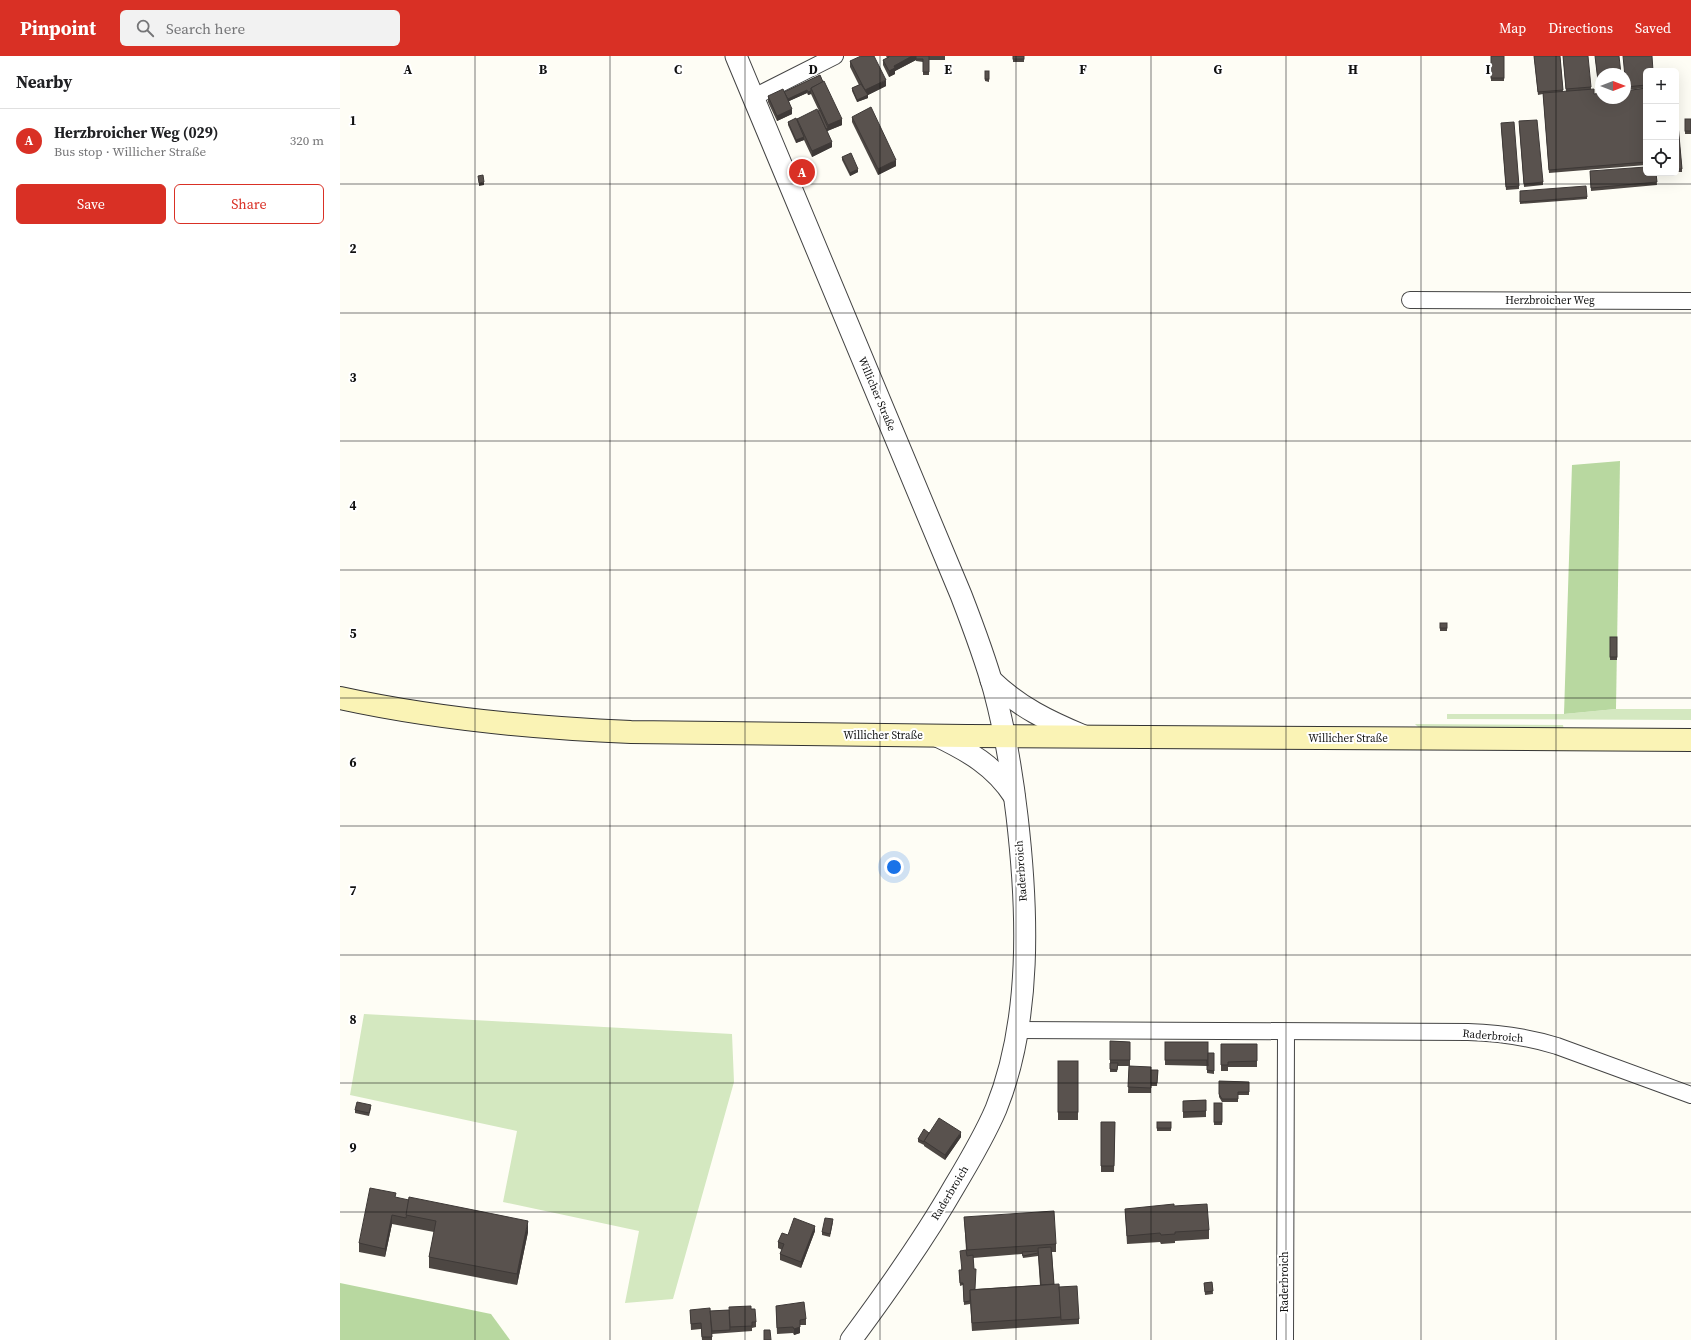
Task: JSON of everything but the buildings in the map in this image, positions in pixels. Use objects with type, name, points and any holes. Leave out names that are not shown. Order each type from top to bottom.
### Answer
[{"type":"main road","name":"Willicher Straße","points":[[340,698],[443,717],[521,726],[631,732],[761,735],[1691,740]]},
{"type":"street","name":"Willicher Straße","points":[[736,56],[961,595],[991,680],[1005,736]]},
{"type":"street","points":[[754,97],[835,56]]},
{"type":"street","name":"Herzbroicher Weg","points":[[1410,300],[1691,300]]},
{"type":"street","points":[[991,680],[1011,698],[1031,712],[1051,723],[1084,737]]},
{"type":"street","points":[[937,736],[981,759],[1001,778],[1014,798]]},
{"type":"street","name":"Raderbroich","points":[[851,1340],[894,1282],[916,1249],[979,1144],[1002,1093],[1010,1064],[1017,1030],[1023,965],[1024,916],[1021,857],[1005,736]]},
{"type":"street","name":"Raderbroich","points":[[1017,1030],[1468,1032],[1517,1037],[1557,1046],[1691,1095]]},
{"type":"street","name":"Raderbroich","points":[[1284,1340],[1286,1032]]},
{"type":"green space","points":[[1620,461],[1616,709],[1564,714],[1572,465]]},
{"type":"green space","points":[[1616,709],[1691,709],[1691,720],[1447,719],[1447,714],[1564,714]]},
{"type":"green space","points":[[1415,724],[1563,725],[1564,730],[1420,729]]},
{"type":"green space","points":[[364,1014],[732,1034],[734,1082],[673,1299],[625,1303],[639,1231],[503,1202],[517,1131],[350,1095]]},
{"type":"green space","points":[[340,1283],[491,1314],[510,1340],[340,1340]]},
{"type":"place","name":"Herzbroicher Weg (029)","points":[[802,172]]}]
